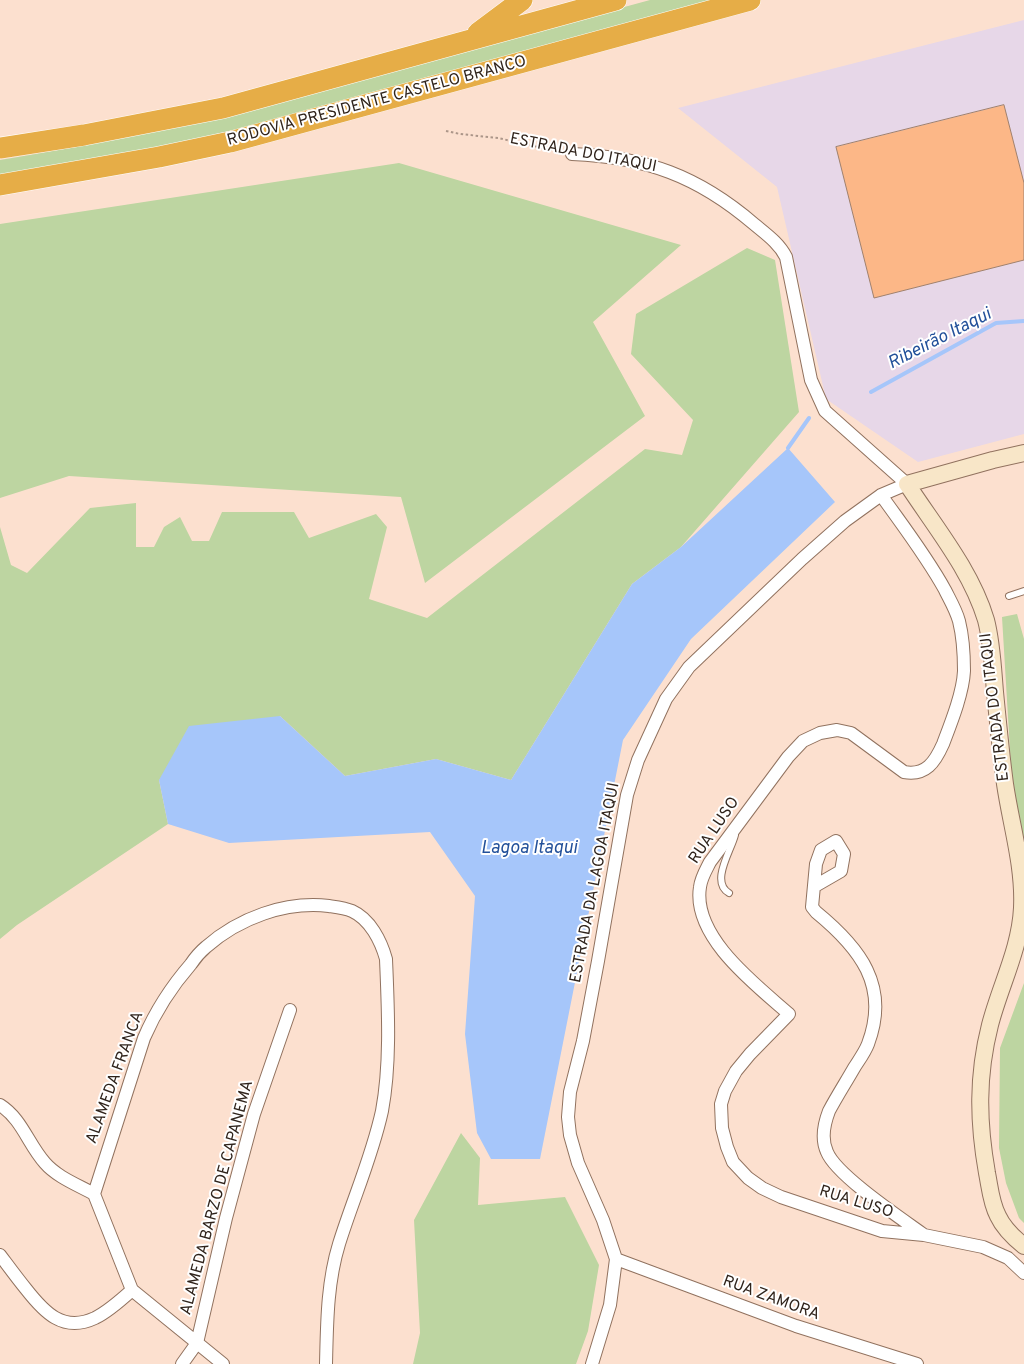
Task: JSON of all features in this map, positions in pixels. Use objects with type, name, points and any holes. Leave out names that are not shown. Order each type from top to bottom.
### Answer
[{"type":"highway","points":[[469,40],[522,0]]},
{"type":"highway","name":"RODOVIA PRESIDENTE CASTELO BRANCO","points":[[0,148],[223,108],[616,0]]},
{"type":"highway","name":"RODOVIA PRESIDENTE CASTELO BRANCO","points":[[0,185],[150,159],[230,142],[750,0]]},
{"type":"street","name":"ESTRADA DO ITAQUI","points":[[572,154],[616,158],[677,174],[715,193],[774,240],[786,258],[811,380],[825,411],[907,484],[973,587],[991,642],[1000,746],[1010,816],[1018,849],[1022,909],[1013,956],[990,1024],[981,1070],[980,1129],[992,1200],[998,1217],[1009,1234],[1024,1246]]},
{"type":"street","points":[[907,484],[1024,453]]},
{"type":"street","name":"ESTRADA DA LAGOA ITAQUI","points":[[592,1364],[610,1305],[616,1259],[603,1220],[578,1163],[570,1135],[568,1117],[570,1092],[583,1041],[627,794],[638,760],[666,699],[689,667],[802,558],[845,521],[881,495],[907,484]]},
{"type":"street","name":"RUA LUSO","points":[[881,495],[935,572],[952,602],[959,620],[963,644],[964,672],[960,691],[938,754],[922,772],[914,774],[904,772],[851,733],[837,730],[820,733],[803,741],[788,757],[710,862],[703,875],[700,887],[702,912],[718,944],[735,965],[789,1014],[750,1054],[736,1071],[725,1091],[721,1104],[722,1128],[733,1162],[748,1178],[762,1188],[782,1197],[882,1231],[924,1235]]},
{"type":"street","points":[[815,886],[812,907],[849,944],[865,966],[875,992],[876,1006],[874,1025],[867,1046],[825,1120],[824,1142],[827,1153],[846,1176],[924,1235],[983,1247],[1008,1258],[1024,1273]]},
{"type":"street","name":"ALAMEDA FRANCA","points":[[94,1194],[144,1038],[153,1017],[172,986],[204,948],[225,932],[260,914],[297,905],[319,905],[338,908],[352,911],[363,918],[377,936],[386,959],[388,1047],[382,1108],[374,1143],[338,1244],[330,1280],[326,1364]]},
{"type":"street","name":"ALAMEDA BARZO DE CAPANEMA","points":[[182,1364],[197,1343],[226,1218],[254,1114],[290,1010]]},
{"type":"street","points":[[0,1105],[17,1119],[44,1162],[53,1170],[94,1194],[132,1290],[223,1364]]},
{"type":"street","points":[[0,1255],[42,1310],[66,1322],[81,1322],[93,1319],[108,1310],[132,1290]]},
{"type":"street","name":"RUA ZAMORA","points":[[616,1259],[796,1326],[917,1364]]},
{"type":"lane","points":[[1009,596],[1024,591]]},
{"type":"lane","points":[[729,893],[722,886],[720,875],[732,846],[738,824]]},
{"type":"path","name":"ESTRADA DO ITAQUI","points":[[446,131],[498,138],[551,151],[572,154]]},
{"type":"shaded area","points":[[1024,20],[1024,434],[918,462],[826,399],[777,187],[678,108]]},
{"type":"green space","points":[[650,0],[714,0],[246,127],[166,146],[0,175],[0,160],[77,147],[540,30]]},
{"type":"green space","points":[[399,163],[681,245],[593,322],[645,416],[425,583],[401,497],[69,476],[0,498],[0,224]]},
{"type":"green space","points":[[747,248],[775,260],[799,412],[681,547],[632,584],[511,780],[436,759],[345,776],[280,716],[159,780],[168,824],[17,925],[0,939],[0,527],[11,565],[27,573],[90,508],[136,503],[136,547],[154,547],[164,527],[180,517],[192,541],[209,541],[222,512],[294,512],[309,538],[376,514],[387,527],[369,599],[427,618],[645,449],[682,455],[693,420],[631,354],[636,314]]},
{"type":"green space","points":[[1017,614],[1024,639],[1024,858],[1011,767],[1002,617]]},
{"type":"green space","points":[[1024,983],[1024,1223],[1019,1218],[1006,1183],[999,1148],[1000,1048]]},
{"type":"green space","points":[[461,1133],[480,1158],[478,1205],[565,1197],[599,1265],[588,1331],[576,1364],[413,1364],[420,1333],[414,1220]]},
{"type":"water","name":"Lagoa Itaqui","points":[[788,448],[835,502],[691,639],[623,740],[540,1159],[491,1159],[477,1133],[465,1034],[475,896],[430,832],[229,843],[168,824],[159,780],[189,726],[280,716],[345,776],[436,759],[511,780],[632,584],[681,547]]},
{"type":"building","points":[[1004,105],[1024,183],[1024,260],[874,298],[836,147]]},
{"type":"waterway","name":"Ribeirão Itaqui","points":[[871,392],[996,323],[1024,321]]},
{"type":"waterway","name":"Ribeirão Itaqui","points":[[788,448],[809,418]]}]
